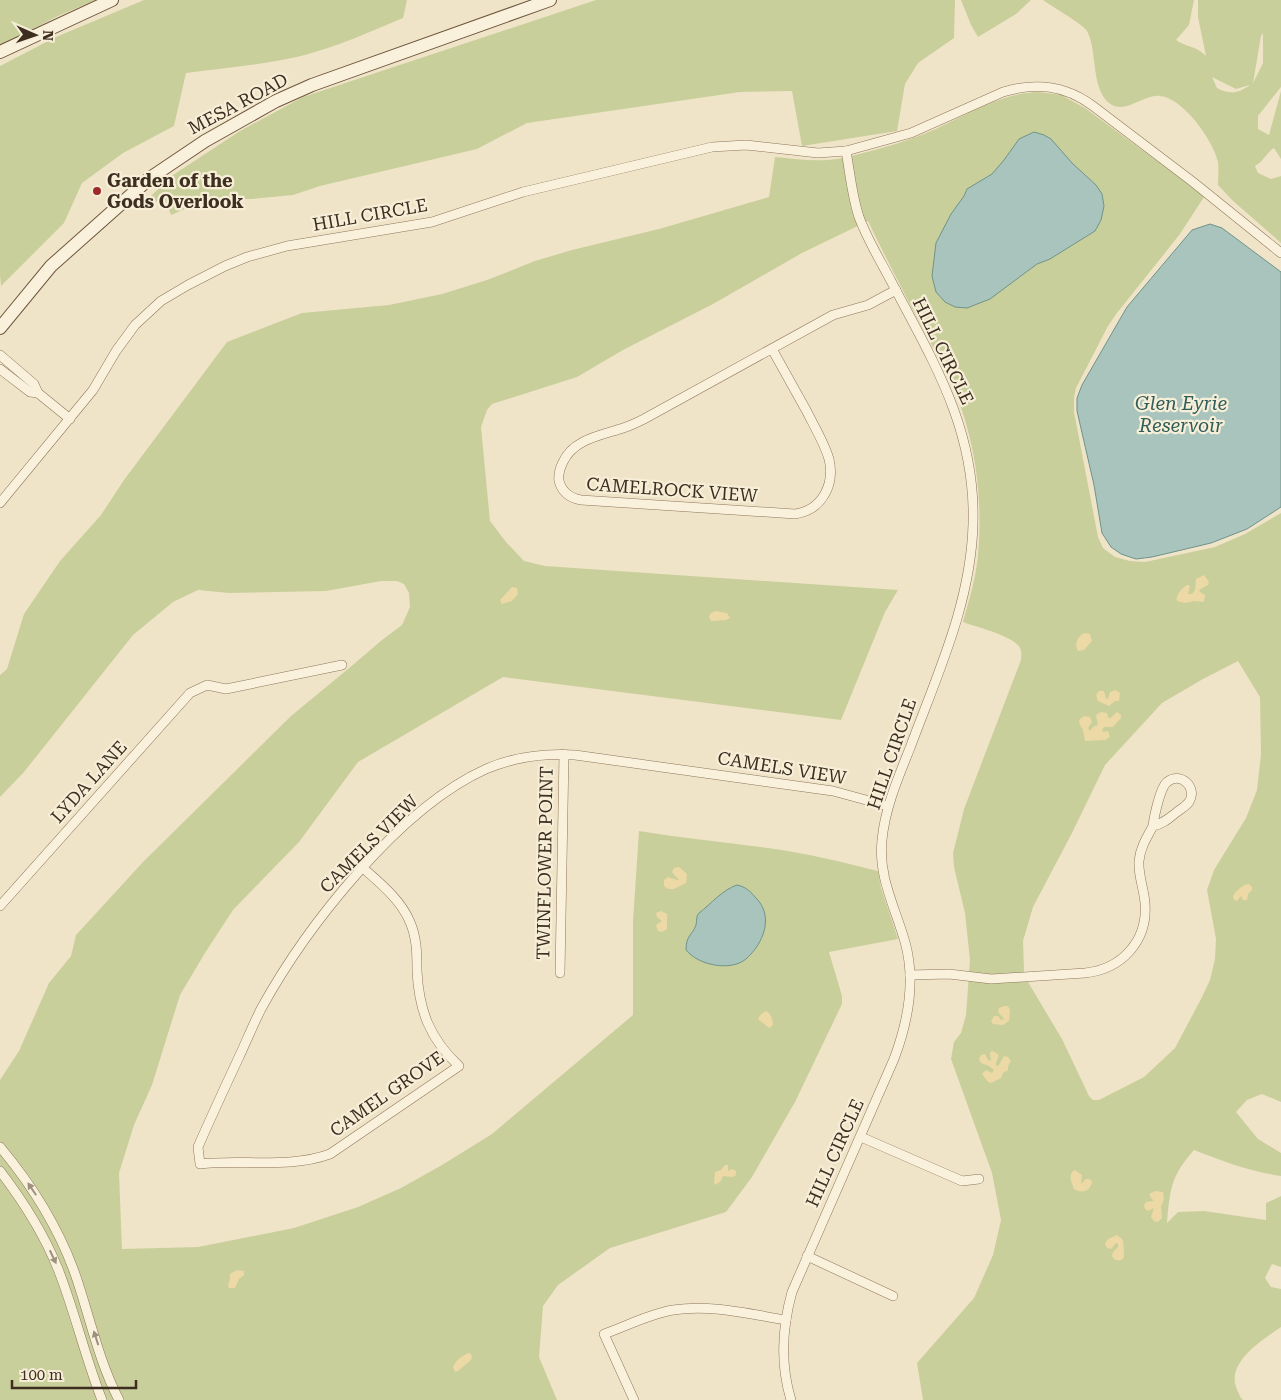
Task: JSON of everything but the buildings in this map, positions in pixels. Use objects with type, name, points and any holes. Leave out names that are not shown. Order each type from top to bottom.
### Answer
[{"type":"main road","points":[[0,52],[112,0]]},
{"type":"main road","name":"MESA ROAD","points":[[0,328],[28,291],[68,248],[150,178],[205,141],[276,101],[312,85],[550,0]]},
{"type":"street","name":"HILL CIRCLE","points":[[0,503],[101,379],[125,338],[147,313],[161,301],[225,266],[247,257],[294,245],[432,222],[532,190],[712,146],[746,145],[818,153],[846,151],[911,134],[1008,90],[1024,86],[1058,88],[1081,97],[1281,253]]},
{"type":"street","name":"HILL CIRCLE","points":[[791,1400],[784,1365],[784,1334],[792,1292],[861,1137],[900,1042],[908,1011],[910,975],[908,956],[884,876],[882,845],[888,806],[958,616],[968,578],[974,522],[971,479],[957,415],[941,378],[864,229],[852,191],[846,151]]},
{"type":"street","name":"CAMELROCK VIEW","points":[[772,349],[818,434],[828,458],[829,484],[823,498],[807,512],[795,514],[581,500],[573,498],[563,491],[558,476],[564,458],[588,439],[644,419],[833,315],[868,305],[896,290]]},
{"type":"street","points":[[0,355],[34,384],[38,393],[70,419]]},
{"type":"street","points":[[0,369],[30,392],[38,393]]},
{"type":"street","points":[[10,377],[17,369]]},
{"type":"street","name":"LYDA LANE","points":[[0,906],[190,693],[207,685],[226,689],[342,665]]},
{"type":"street","name":"CAMELS VIEW","points":[[200,1164],[198,1147],[260,1011],[296,951],[332,904],[363,868],[408,823],[435,801],[470,777],[517,759],[564,754],[606,758],[833,791],[888,806]]},
{"type":"street","name":"TWINFLOWER POINT","points":[[560,973],[564,754]]},
{"type":"street","points":[[910,975],[956,974],[991,979],[1096,972],[1113,965],[1136,944],[1144,923],[1145,902],[1139,862],[1144,843],[1154,826],[1154,818],[1163,786],[1174,778],[1186,781],[1190,785],[1191,791],[1188,804],[1162,824],[1154,826]]},
{"type":"street","name":"CAMEL GROVE","points":[[200,1164],[305,1160],[330,1154],[459,1066],[445,1053],[421,1008],[414,935],[406,914],[392,894],[363,868]]},
{"type":"street","points":[[861,1137],[962,1181],[979,1179]]},
{"type":"street","points":[[0,1147],[35,1193],[61,1240],[74,1272],[105,1368],[119,1400]]},
{"type":"street","points":[[0,1171],[33,1220],[58,1268],[102,1400]]},
{"type":"street","points":[[807,1256],[893,1296]]},
{"type":"street","points":[[634,1400],[604,1334],[661,1313],[689,1308],[719,1309],[786,1320]]},
{"type":"green space","points":[[0,0],[96,0],[58,16],[0,46]]},
{"type":"green space","points":[[144,0],[407,0],[403,18],[327,48],[272,62],[186,73],[174,126],[123,153],[82,183],[64,223],[1,286],[0,66],[56,37]]},
{"type":"green space","points":[[596,0],[955,0],[954,38],[918,63],[905,84],[897,131],[802,146],[792,91],[740,92],[527,123],[477,149],[320,186],[293,195],[252,199],[219,199],[187,208],[171,215],[165,200],[144,203],[170,177],[240,131],[303,97]]},
{"type":"green space","points":[[961,0],[1031,0],[1016,14],[978,37]]},
{"type":"green space","points":[[1043,0],[1194,0],[1189,25],[1176,40],[1198,50],[1206,56],[1198,17],[1198,0],[1281,0],[1281,87],[1258,116],[1258,129],[1269,135],[1281,91],[1281,159],[1274,148],[1255,166],[1258,173],[1271,179],[1281,176],[1281,243],[1232,200],[1218,185],[1218,162],[1215,153],[1204,132],[1178,104],[1160,96],[1154,96],[1124,107],[1118,107],[1105,99],[1097,81],[1087,31],[1074,20]],"holes":[[[1263,33],[1263,63],[1253,83],[1261,36]],[[1212,77],[1236,89],[1250,85],[1242,90],[1226,92],[1217,88]]]},
{"type":"green space","points":[[1039,92],[1061,95],[1085,108],[1204,197],[1180,234],[1108,326],[1076,388],[1074,412],[1098,537],[1103,548],[1115,557],[1145,562],[1215,547],[1245,534],[1281,513],[1281,1102],[1262,1094],[1247,1100],[1236,1112],[1258,1139],[1281,1153],[1281,1176],[1248,1169],[1194,1150],[1180,1168],[1173,1184],[1167,1223],[1178,1212],[1204,1211],[1266,1220],[1266,1203],[1281,1196],[1281,1267],[1272,1264],[1265,1278],[1271,1287],[1281,1289],[1281,1327],[1250,1350],[1238,1366],[1235,1374],[1235,1383],[1243,1400],[923,1400],[917,1363],[974,1298],[993,1255],[1001,1220],[992,1173],[951,1059],[954,1042],[961,1033],[966,1015],[970,960],[965,913],[954,867],[953,853],[964,809],[1021,660],[1021,652],[1020,648],[1010,640],[994,632],[963,622],[976,572],[979,535],[979,494],[969,433],[949,378],[868,221],[802,253],[713,304],[623,350],[577,377],[492,404],[487,410],[481,427],[490,521],[524,561],[545,566],[898,590],[885,612],[841,720],[503,677],[358,762],[299,842],[233,910],[180,995],[152,1085],[134,1125],[119,1173],[122,1249],[198,1247],[294,1228],[358,1207],[401,1188],[492,1134],[633,1015],[633,921],[639,831],[782,850],[878,871],[881,888],[898,939],[829,952],[842,996],[842,1004],[795,1102],[752,1177],[726,1212],[610,1248],[558,1285],[543,1306],[539,1357],[557,1400],[0,1400],[0,1080],[19,1051],[49,983],[71,956],[76,935],[143,862],[291,716],[402,625],[410,607],[409,593],[404,584],[397,581],[381,581],[326,591],[229,593],[198,590],[173,602],[133,635],[24,772],[0,797],[0,675],[7,669],[24,614],[60,561],[101,515],[124,480],[227,342],[302,313],[389,305],[442,294],[572,250],[659,229],[769,197],[775,157],[806,160],[840,159],[916,137],[991,103],[1014,95]],"holes":[[[1238,661],[1260,697],[1261,754],[1257,790],[1246,818],[1214,870],[1207,890],[1216,939],[1215,959],[1210,980],[1175,1048],[1144,1077],[1099,1100],[1093,1100],[1089,1096],[1062,1039],[1028,982],[1024,971],[1023,941],[1033,907],[1105,765],[1162,703]]]},
{"type":"sand","points":[[1204,575],[1209,582],[1208,585],[1199,590],[1205,595],[1204,602],[1194,601],[1185,603],[1177,601],[1178,594],[1188,585],[1190,586],[1188,594],[1192,594],[1195,590],[1196,579]]},
{"type":"sand","points":[[512,587],[517,588],[518,594],[512,601],[502,604],[500,600]]},
{"type":"sand","points":[[715,611],[727,613],[730,618],[711,621],[710,614]]},
{"type":"sand","points":[[1084,633],[1090,634],[1092,641],[1084,650],[1078,651],[1077,641]]},
{"type":"sand","points":[[1115,690],[1120,693],[1119,701],[1115,701],[1109,706],[1098,701],[1096,695],[1099,691],[1104,691],[1108,699],[1110,692]]},
{"type":"sand","points":[[1101,712],[1107,713],[1109,719],[1117,712],[1121,715],[1121,718],[1113,727],[1102,729],[1103,732],[1108,731],[1110,737],[1105,740],[1085,741],[1079,720],[1084,716],[1090,717],[1092,722],[1088,728],[1090,731],[1098,725],[1096,715]]},
{"type":"sand","points":[[679,867],[687,874],[686,883],[674,889],[668,889],[664,886],[664,880],[668,877],[679,880],[672,872],[674,868]]},
{"type":"sand","points":[[1249,884],[1252,890],[1248,894],[1247,900],[1243,900],[1241,896],[1237,901],[1234,900],[1233,896],[1238,890],[1244,885]]},
{"type":"sand","points":[[661,911],[667,914],[667,929],[662,932],[658,931],[656,925],[662,921],[657,917],[656,913]]},
{"type":"sand","points":[[1008,1006],[1010,1010],[1009,1021],[1003,1025],[993,1024],[991,1021],[994,1016],[998,1016],[1001,1020],[1004,1019],[998,1012],[999,1008]]},
{"type":"sand","points":[[766,1011],[773,1021],[773,1025],[769,1028],[758,1019]]},
{"type":"sand","points":[[993,1051],[999,1055],[996,1066],[999,1065],[1004,1056],[1008,1057],[1011,1061],[1008,1070],[1003,1073],[1001,1078],[991,1083],[982,1074],[986,1070],[992,1073],[994,1070],[981,1063],[979,1059],[981,1055],[985,1054],[988,1060],[991,1061],[990,1052]]},
{"type":"sand","points":[[725,1165],[728,1165],[728,1171],[732,1169],[736,1171],[736,1175],[733,1177],[723,1176],[720,1182],[714,1185],[715,1172],[721,1170]]},
{"type":"sand","points":[[1075,1170],[1082,1175],[1081,1184],[1086,1179],[1092,1181],[1086,1191],[1074,1189],[1071,1174]]},
{"type":"sand","points":[[1155,1191],[1163,1192],[1164,1199],[1161,1207],[1162,1218],[1158,1222],[1154,1221],[1151,1217],[1154,1208],[1148,1211],[1144,1205],[1146,1202],[1154,1201],[1149,1194]]},
{"type":"sand","points":[[1117,1235],[1123,1240],[1124,1255],[1123,1259],[1119,1260],[1112,1256],[1118,1244],[1116,1243],[1111,1249],[1107,1248],[1105,1244],[1108,1239]]},
{"type":"sand","points":[[237,1270],[244,1271],[244,1275],[239,1279],[235,1288],[229,1288],[230,1274]]},
{"type":"sand","points":[[468,1353],[471,1354],[471,1360],[455,1372],[453,1367],[456,1362]]},
{"type":"water","points":[[1034,132],[1051,139],[1072,163],[1096,185],[1102,194],[1104,206],[1101,220],[1095,231],[1050,259],[1037,264],[990,299],[967,308],[955,307],[945,302],[936,292],[932,276],[936,243],[967,189],[992,174],[1019,139]]},
{"type":"water","name":"Glen Eyrie Reservoir","points":[[1210,224],[1222,228],[1281,272],[1281,507],[1247,529],[1211,543],[1136,559],[1121,554],[1111,547],[1102,533],[1094,485],[1077,411],[1077,398],[1082,385],[1127,307],[1192,230]]},
{"type":"water","points":[[737,885],[750,891],[765,913],[764,929],[758,945],[746,959],[732,965],[714,965],[698,960],[686,950],[688,938],[696,925],[698,914],[722,894]]},
{"type":"place","name":"Garden of the Gods Overlook","points":[[97,191]]}]
